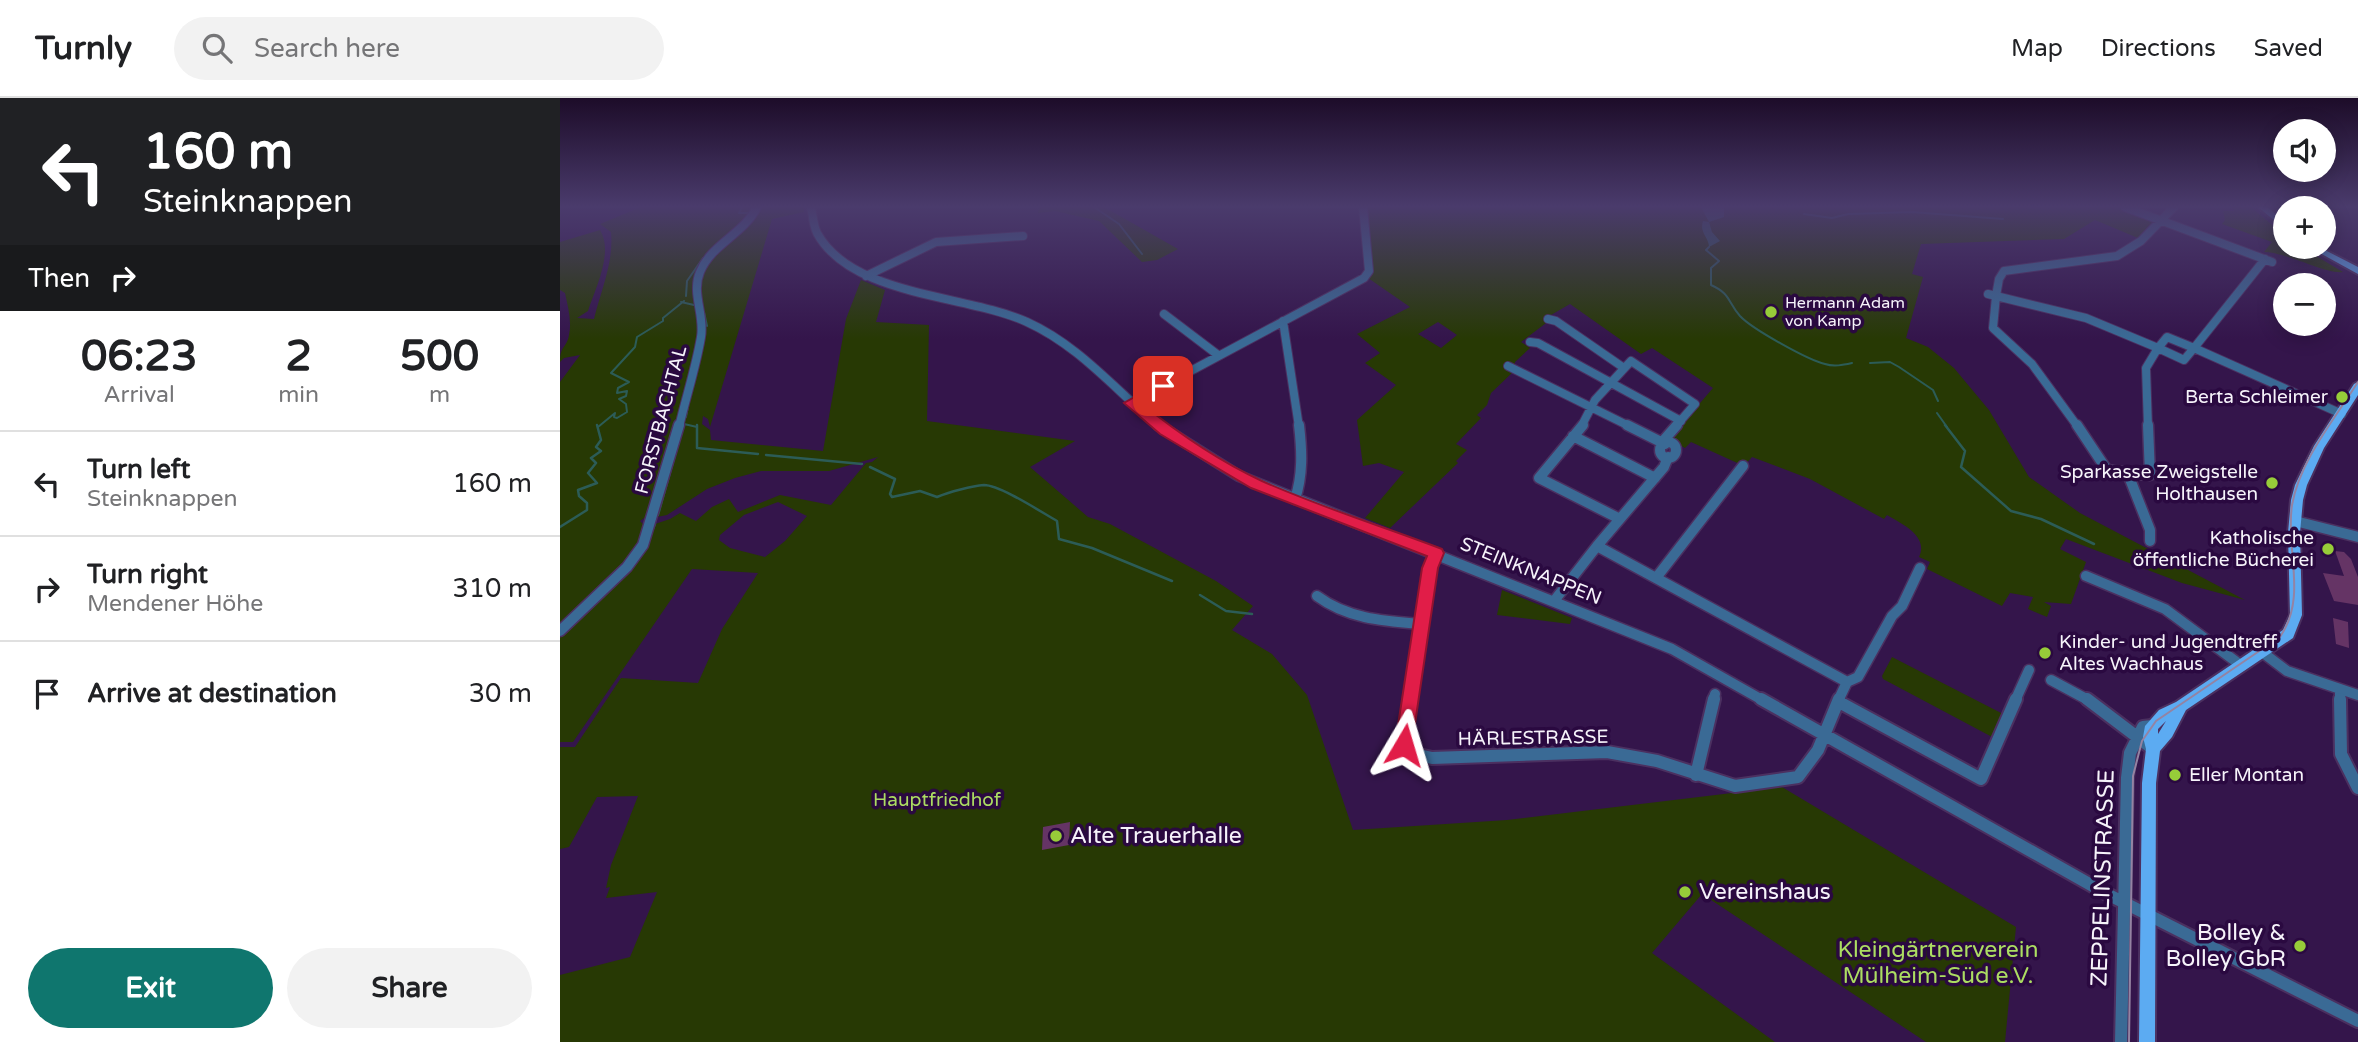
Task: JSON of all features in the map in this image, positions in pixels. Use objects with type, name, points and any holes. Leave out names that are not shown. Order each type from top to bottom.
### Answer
[{"type":"main road","points":[[2336,259],[2358,271]]},
{"type":"main road","name":"ZEPPELINSTRASSE","points":[[2147,1042],[2148,783],[2153,749],[2151,726],[2164,714],[2181,706],[2288,634],[2297,615],[2295,521],[2301,485],[2308,467],[2358,386]]},
{"type":"main road","name":"ZEPPELINSTRASSE","points":[[2153,749],[2167,733],[2181,706]]},
{"type":"street","name":"FORSTBACHTAL","points":[[560,631],[627,566],[643,545],[675,442],[701,336],[702,318],[696,296],[698,275],[706,261],[717,251]]},
{"type":"street","name":"STEINKNAPPEN","points":[[833,251],[841,260],[866,276],[906,290],[982,306],[1028,322],[1080,354],[1131,403],[1165,430],[1238,476],[1672,649],[2123,902],[2357,1023]]},
{"type":"street","points":[[866,276],[917,251]]},
{"type":"street","points":[[1131,403],[1367,274],[1366,251]]},
{"type":"street","points":[[2128,251],[2077,265],[2008,269],[2000,274],[1992,295],[1993,328],[2032,364],[2058,396],[2107,470],[2150,475],[2152,470],[2146,368],[2167,337],[2342,414]]},
{"type":"street","points":[[1992,295],[2096,322],[2184,360],[2268,261],[2242,251]]},
{"type":"street","points":[[1164,314],[1218,355]]},
{"type":"street","points":[[1548,319],[1556,321],[1624,368]]},
{"type":"street","points":[[1283,321],[1297,418],[1302,482],[1295,499]]},
{"type":"street","points":[[1530,342],[1538,343],[1681,421]]},
{"type":"street","points":[[1620,519],[1539,478],[1586,421],[1595,400],[1631,361],[1695,404],[1664,442]]},
{"type":"street","points":[[1508,366],[1673,445],[1678,450],[1675,455],[1668,457],[1664,467],[1554,601]]},
{"type":"street","points":[[1573,436],[1655,478]]},
{"type":"street","points":[[1656,578],[1743,466]]},
{"type":"street","points":[[2128,474],[2150,530],[2150,541]]},
{"type":"street","points":[[2295,521],[2358,537]]},
{"type":"street","points":[[1597,546],[1847,682]]},
{"type":"street","points":[[1317,596],[1329,607],[1350,613],[1422,624],[1430,568],[1436,553]]},
{"type":"street","name":"HÄRLESTRASSE","points":[[1422,624],[1404,736],[1404,745],[1410,753],[1433,758],[1607,752],[1657,761],[1735,786],[1792,779],[1803,772],[1818,750],[1847,682],[1858,677],[1892,616],[1902,606],[1920,568]]},
{"type":"street","points":[[2086,576],[2165,610],[2242,666]]},
{"type":"street","points":[[2262,652],[2287,671],[2358,695]]},
{"type":"street","points":[[1839,702],[1981,779],[2029,670]]},
{"type":"street","points":[[2051,680],[2082,695],[2153,749]]},
{"type":"street","points":[[2340,689],[2341,754],[2358,789]]},
{"type":"street","points":[[1696,775],[1716,694]]},
{"type":"street","name":"ZEPPELINSTRASSE","points":[[2121,1042],[2127,778],[2136,737],[2143,727],[2151,726]]},
{"type":"green space","name":"Hauptfriedhof","points":[[560,251],[605,251],[602,270],[588,311],[577,318],[594,319],[610,251],[762,251],[710,427],[708,419],[703,416],[702,424],[710,430],[711,440],[823,451],[846,319],[861,280],[885,290],[876,322],[929,325],[927,421],[1075,441],[1030,467],[1088,517],[1110,524],[1216,581],[1253,606],[1232,630],[1272,654],[1307,695],[1353,830],[1507,820],[1782,787],[2016,927],[2005,1042],[1926,1042],[1702,894],[1652,953],[1775,1042],[560,1042],[560,975],[630,957],[657,892],[606,898],[610,887],[606,888],[611,865],[638,796],[597,797],[569,847],[560,849],[560,747],[575,747],[621,678],[698,683],[722,629],[758,573],[692,569],[573,742],[560,742],[560,382],[580,355],[564,358],[560,362],[570,324],[565,293],[560,290]],"holes":[[[878,457],[866,463],[831,505],[780,495],[738,512],[729,499],[712,507],[696,521],[680,513],[646,527],[640,521],[651,513],[657,517],[667,515],[707,489],[761,471],[829,471]],[[778,502],[807,516],[785,541],[765,557],[730,548],[719,540],[720,535],[744,515]]]},
{"type":"green space","points":[[1131,251],[1174,251],[1157,260],[1142,262]]},
{"type":"green space","points":[[1370,251],[1919,251],[1912,274],[1923,277],[1906,338],[1928,347],[1954,368],[1989,410],[2029,477],[2080,513],[2245,600],[2182,583],[2066,539],[2060,549],[2086,562],[2071,604],[2044,602],[2051,606],[2047,617],[2028,609],[2033,597],[2010,593],[2002,606],[1927,569],[1930,562],[1919,557],[1921,550],[1917,537],[1887,515],[1884,519],[1810,479],[1752,457],[1744,466],[1691,442],[1685,448],[1669,439],[1713,388],[1652,348],[1641,354],[1570,304],[1551,315],[1554,317],[1521,342],[1530,348],[1515,362],[1513,372],[1491,393],[1487,405],[1477,415],[1481,418],[1456,444],[1467,450],[1456,461],[1458,463],[1390,528],[1365,518],[1404,472],[1379,463],[1363,466],[1357,420],[1396,385],[1365,363],[1380,353],[1357,334],[1410,307],[1368,278],[1373,272]],"holes":[[[1438,322],[1457,335],[1441,348],[1418,334]]]},
{"type":"green space","points":[[2292,259],[2321,259],[2343,272]]},
{"type":"green space","points":[[1502,590],[1572,618],[1570,624],[1497,615]]},
{"type":"green space","points":[[1892,657],[2005,715],[1994,738],[1883,679]]},
{"type":"building","points":[[2335,551],[2344,552],[2351,559],[2358,577],[2358,605],[2334,601],[2323,573],[2344,576]]},
{"type":"building","points":[[2333,618],[2348,622],[2349,648],[2336,644]]},
{"type":"building","name":"Alte Trauerhalle","points":[[1070,822],[1069,845],[1042,850],[1043,827]]},
{"type":"waterway","points":[[1707,251],[1719,261],[1711,268],[1711,285],[1726,295],[1746,322],[1806,357],[1832,365],[1852,363]]},
{"type":"waterway","points":[[686,296],[687,281],[703,258]]},
{"type":"waterway","points":[[598,427],[615,413],[614,417],[617,418],[627,412],[626,404],[619,399],[626,396],[627,391],[617,393],[618,388],[629,382],[611,373],[635,347],[637,337],[663,321],[663,318],[682,302]]},
{"type":"waterway","points":[[682,302],[694,305]]},
{"type":"waterway","points":[[704,312],[707,326]]},
{"type":"waterway","points":[[1870,363],[1890,362],[1899,367],[1933,390],[1938,401]]},
{"type":"waterway","points":[[686,417],[688,406]]},
{"type":"waterway","points":[[1937,413],[1947,427]]},
{"type":"waterway","points":[[684,424],[697,427]]},
{"type":"waterway","points":[[560,527],[587,510],[587,503],[579,496],[578,490],[597,483],[588,473],[596,463],[591,458],[601,451],[596,447],[601,440],[597,425]]},
{"type":"waterway","points":[[1945,425],[1965,451],[1961,467],[2011,511],[2041,519],[2094,544]]},
{"type":"waterway","points":[[697,427],[697,448],[758,454]]},
{"type":"waterway","points":[[658,515],[678,444]]},
{"type":"waterway","points":[[766,455],[862,464]]},
{"type":"waterway","points":[[870,467],[895,479],[890,494],[892,497],[920,491],[937,497],[984,485],[1000,489],[1057,521],[1059,539],[1092,548],[1172,581]]},
{"type":"waterway","points":[[652,531],[655,524]]},
{"type":"waterway","points":[[636,562],[645,550]]},
{"type":"waterway","points":[[1200,595],[1226,611],[1252,614]]},
{"type":"tram line","points":[[2129,1042],[2133,776],[2142,741],[2156,721],[2280,637],[2293,605],[2291,522],[2296,488],[2310,456],[2358,382]]},
{"type":"place","name":"Hermann Adam von Kamp","points":[[1771,312]]},
{"type":"place","name":"Berta Schleimer","points":[[2342,397]]},
{"type":"place","name":"Sparkasse Zweigstelle Holthausen","points":[[2272,483]]},
{"type":"place","name":"Katholische öffentliche Bücherei","points":[[2328,549]]},
{"type":"place","name":"Kinder- und Jugendtreff Altes Wachhaus","points":[[2045,653]]},
{"type":"place","name":"Eller Montan","points":[[2175,775]]},
{"type":"place","name":"Alte Trauerhalle","points":[[1056,836]]},
{"type":"place","name":"Vereinshaus","points":[[1685,892]]},
{"type":"place","name":"Bolley & Bolley GbR","points":[[2300,946]]},
{"type":"route","points":[[1163,386],[1131,403],[1165,430],[1238,476],[1436,553],[1430,568],[1404,745]]},
{"type":"park label","name":"Kleingärtnerverein Mülheim-Süd e.V.","points":[[1938,963]]}]
